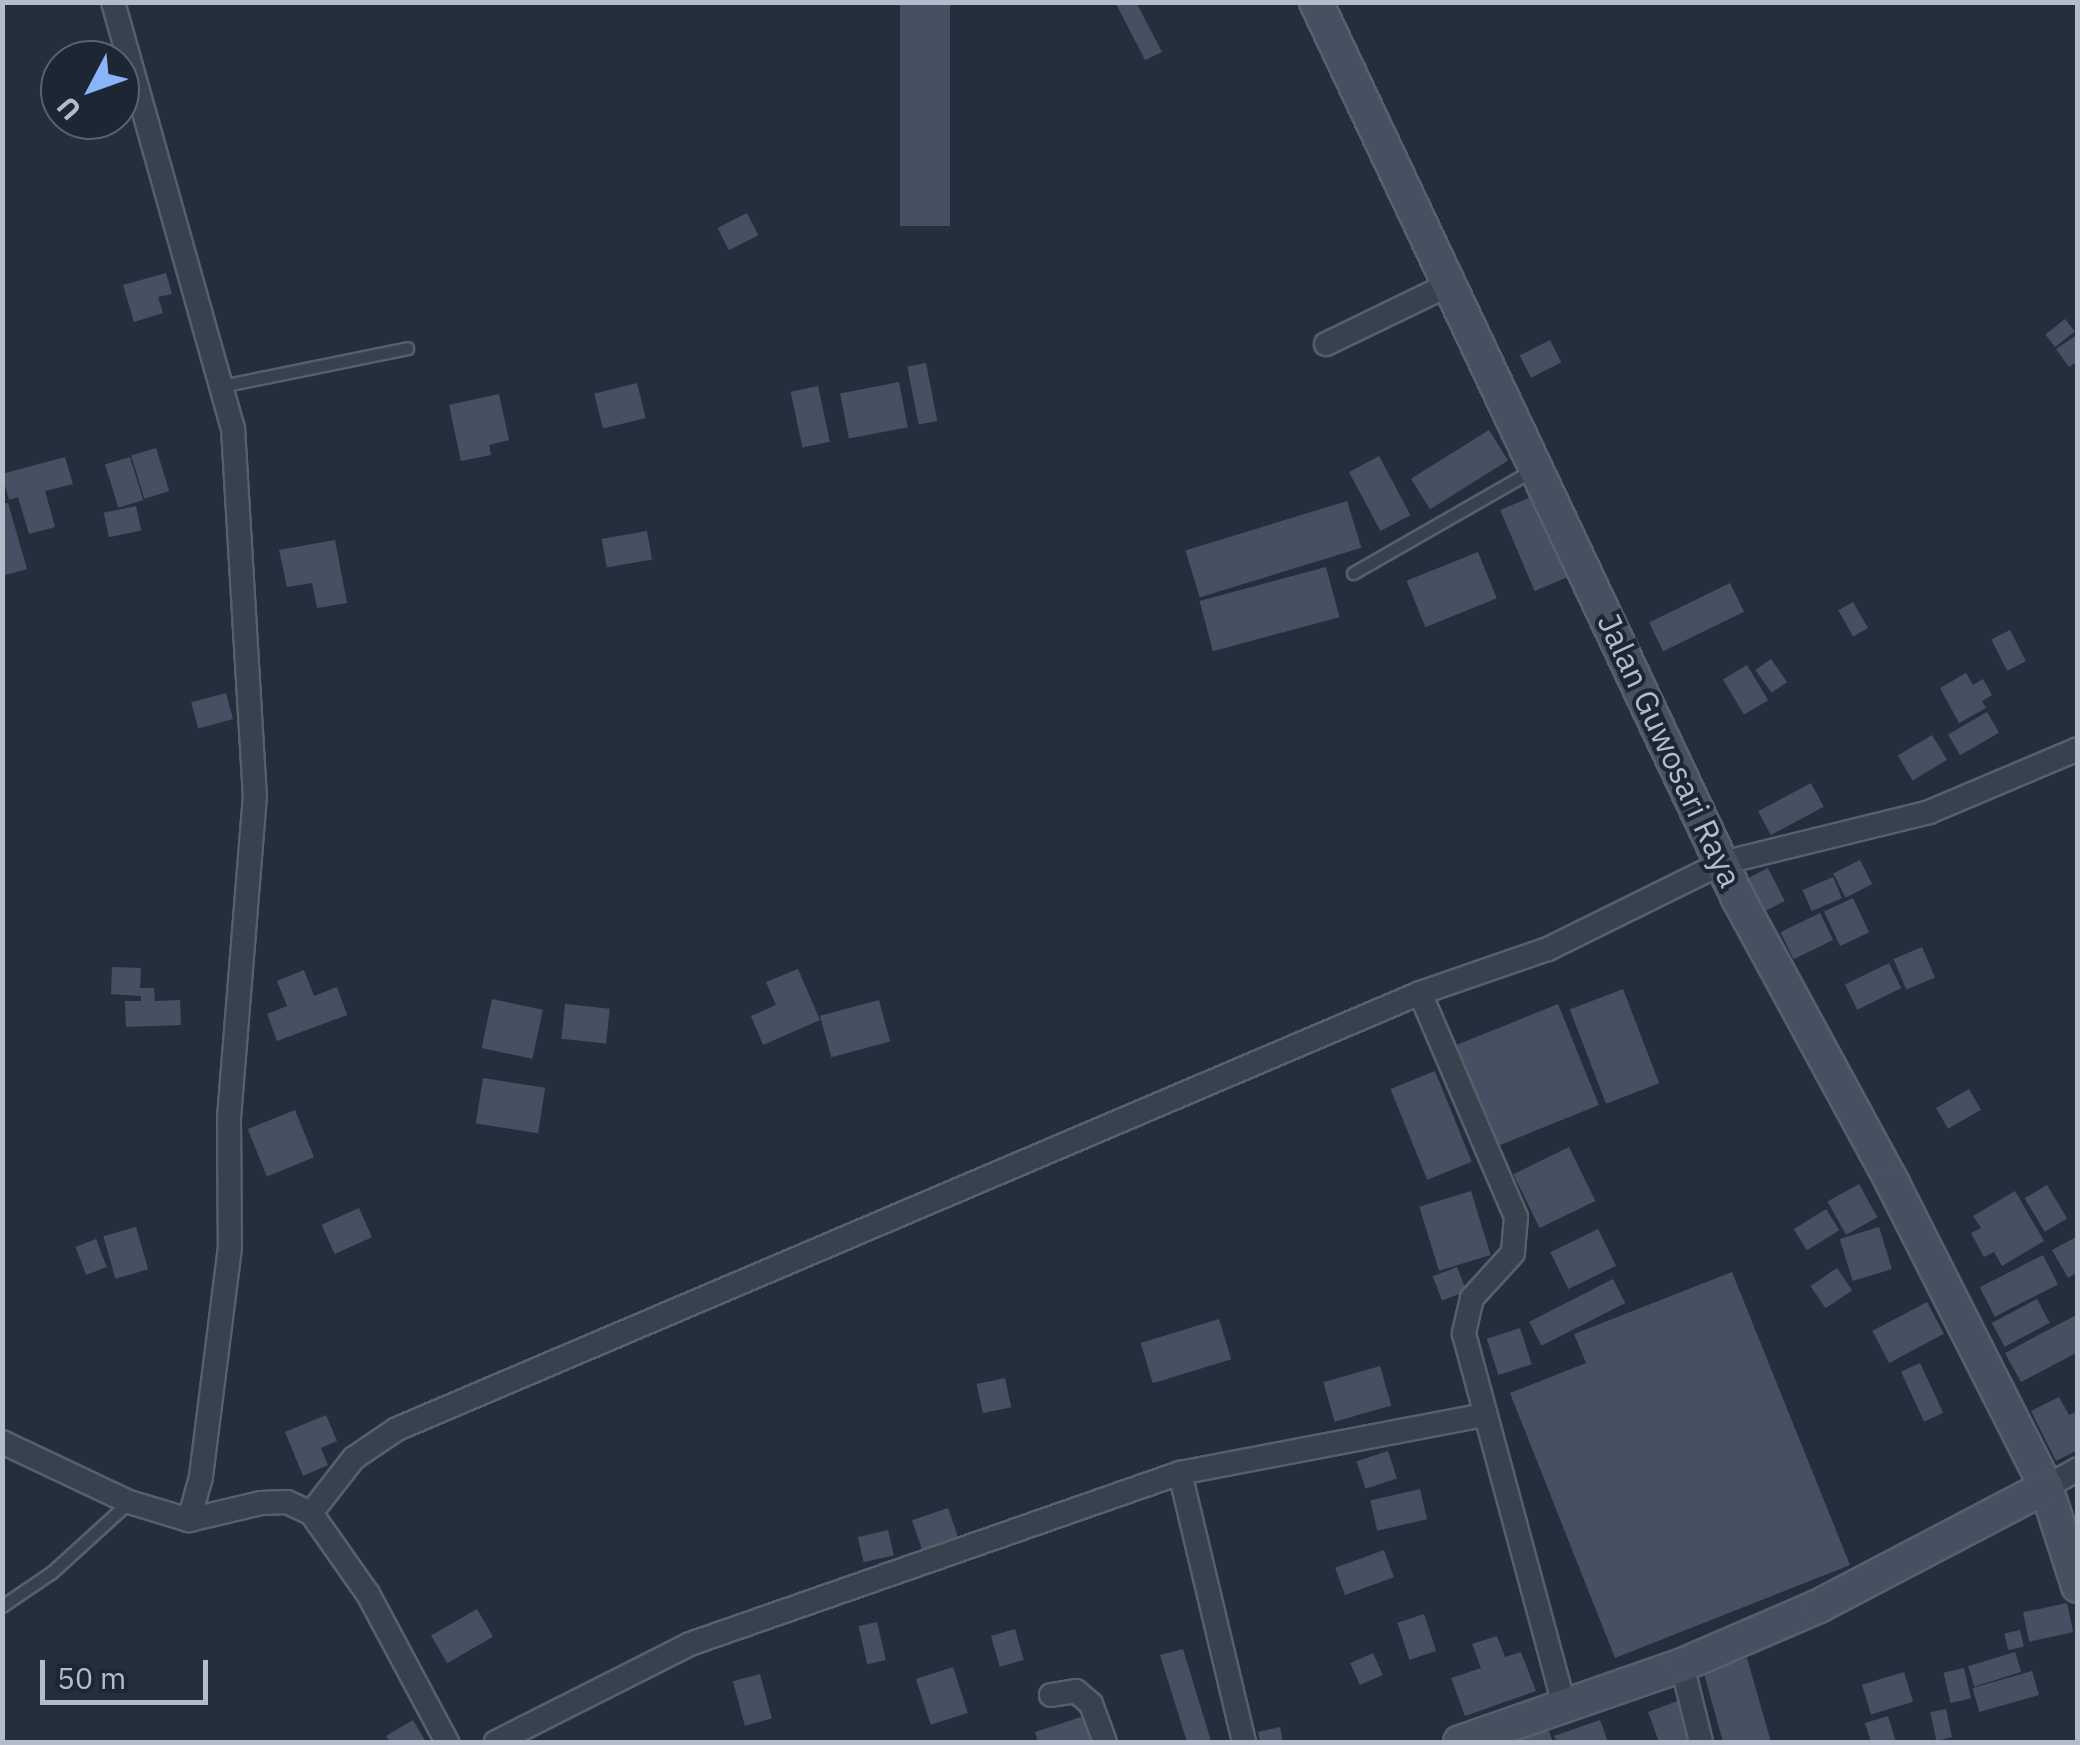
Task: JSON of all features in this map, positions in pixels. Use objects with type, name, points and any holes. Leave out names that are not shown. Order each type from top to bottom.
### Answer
[{"type":"street","points":[[113,2],[236,444],[255,848],[229,1118],[230,1247],[201,1478],[190,1520]]},
{"type":"street","name":"Jalan Guwosari Raya","points":[[1316,2],[1722,862],[2046,1487],[2078,1586]]},
{"type":"street","points":[[1326,344],[1448,285]]},
{"type":"street","points":[[311,1513],[354,1458],[397,1429],[1420,993],[1563,943],[1722,862],[1930,812],[2078,749]]},
{"type":"street","points":[[1420,993],[1516,1217],[1512,1253],[1472,1298],[1464,1334],[1565,1708]]},
{"type":"street","points":[[496,1742],[690,1644],[1180,1474],[1484,1415]]},
{"type":"street","points":[[2,1442],[129,1502],[190,1520],[261,1503],[287,1502],[311,1513],[368,1594],[447,1742]]},
{"type":"street","points":[[1460,1742],[1682,1665],[1819,1606],[2078,1469]]},
{"type":"street","points":[[1180,1474],[1244,1742]]},
{"type":"street","points":[[1682,1665],[1701,1742]]},
{"type":"street","points":[[1051,1694],[1076,1691],[1091,1704],[1104,1742]]},
{"type":"lane","points":[[221,386],[407,348]]},
{"type":"lane","points":[[1353,574],[1537,468]]},
{"type":"lane","points":[[2,1606],[129,1502]]},
{"type":"building","points":[[900,2],[950,2],[950,226],[900,226]]},
{"type":"building","points":[[1115,2],[1136,2],[1162,52],[1145,60]]},
{"type":"building","points":[[747,213],[758,235],[729,250],[718,228]]},
{"type":"building","points":[[166,273],[172,294],[158,297],[163,313],[134,322],[123,285]]},
{"type":"building","points":[[2065,319],[2075,332],[2055,347],[2045,334]]},
{"type":"building","points":[[2078,334],[2078,361],[2069,367],[2056,349]]},
{"type":"building","points":[[1550,340],[1561,362],[1531,378],[1520,355]]},
{"type":"building","points":[[926,363],[937,421],[919,425],[907,367]]},
{"type":"building","points":[[899,382],[908,427],[849,439],[840,393]]},
{"type":"building","points":[[637,383],[646,418],[603,429],[594,394]]},
{"type":"building","points":[[818,386],[830,442],[802,448],[791,392]]},
{"type":"building","points":[[499,394],[509,440],[489,445],[491,455],[461,461],[449,405]]},
{"type":"building","points":[[1489,430],[1508,461],[1430,509],[1411,479]]},
{"type":"building","points":[[156,448],[169,491],[144,499],[131,456]]},
{"type":"building","points":[[1379,456],[1410,515],[1380,531],[1349,472]]},
{"type":"building","points":[[65,457],[73,484],[45,491],[55,527],[29,534],[18,497],[9,500],[2,474]]},
{"type":"building","points":[[130,457],[143,500],[118,508],[105,465]]},
{"type":"building","points":[[1538,494],[1572,575],[1535,591],[1500,510]]},
{"type":"building","points":[[1347,501],[1361,548],[1200,597],[1185,550]]},
{"type":"building","points":[[8,503],[27,569],[2,576],[2,504]]},
{"type":"building","points":[[136,506],[141,530],[109,537],[104,513]]},
{"type":"building","points":[[647,531],[652,560],[607,568],[602,539]]},
{"type":"building","points":[[335,540],[347,603],[317,608],[312,583],[287,587],[279,550]]},
{"type":"building","points":[[1478,552],[1497,598],[1425,627],[1407,581]]},
{"type":"building","points":[[1326,567],[1339,617],[1213,651],[1199,601]]},
{"type":"building","points":[[1730,583],[1744,612],[1663,651],[1649,622]]},
{"type":"building","points":[[1853,602],[1868,628],[1853,636],[1838,610]]},
{"type":"building","points":[[2010,630],[2026,661],[2007,671],[1991,640]]},
{"type":"building","points":[[1771,659],[1787,682],[1771,693],[1755,670]]},
{"type":"building","points":[[1747,665],[1768,700],[1744,715],[1723,679]]},
{"type":"building","points":[[1966,673],[1973,685],[1983,679],[1992,695],[1982,701],[1986,708],[1959,723],[1940,688]]},
{"type":"building","points":[[226,693],[233,719],[198,728],[191,702]]},
{"type":"building","points":[[1987,712],[1999,733],[1960,755],[1948,735]]},
{"type":"building","points":[[1932,735],[1947,760],[1913,780],[1898,756]]},
{"type":"building","points":[[1811,783],[1824,807],[1771,835],[1758,811]]},
{"type":"building","points":[[1860,860],[1872,884],[1846,898],[1833,874]]},
{"type":"building","points":[[1768,868],[1785,901],[1763,912],[1746,879]]},
{"type":"building","points":[[1833,877],[1842,898],[1812,911],[1803,890]]},
{"type":"building","points":[[1853,898],[1869,932],[1840,946],[1824,912]]},
{"type":"building","points":[[1820,913],[1833,940],[1794,959],[1780,932]]},
{"type":"building","points":[[1922,947],[1935,977],[1906,989],[1893,959]]},
{"type":"building","points":[[1889,963],[1901,988],[1857,1010],[1845,984]]},
{"type":"building","points":[[112,967],[141,968],[140,988],[154,988],[155,1001],[180,1000],[181,1025],[126,1027],[125,1001],[141,1001],[141,996],[111,994]]},
{"type":"building","points":[[798,969],[820,1020],[763,1045],[751,1016],[776,1005],[766,982]]},
{"type":"building","points":[[304,970],[314,996],[337,987],[347,1015],[277,1041],[267,1014],[287,1006],[277,981]]},
{"type":"building","points":[[1623,989],[1659,1083],[1606,1104],[1570,1009]]},
{"type":"building","points":[[492,999],[543,1010],[532,1059],[482,1048]]},
{"type":"building","points":[[879,1000],[890,1042],[831,1057],[820,1016]]},
{"type":"building","points":[[565,1004],[610,1009],[606,1044],[561,1039]]},
{"type":"building","points":[[1558,1004],[1599,1105],[1494,1147],[1453,1046]]},
{"type":"building","points":[[1435,1071],[1472,1162],[1427,1180],[1390,1089]]},
{"type":"building","points":[[483,1078],[545,1088],[538,1133],[476,1123]]},
{"type":"building","points":[[1969,1089],[1981,1110],[1948,1129],[1936,1108]]},
{"type":"building","points":[[295,1110],[314,1157],[267,1176],[248,1129]]},
{"type":"building","points":[[1569,1147],[1595,1201],[1540,1228],[1513,1174]]},
{"type":"building","points":[[1859,1184],[1877,1217],[1846,1235],[1828,1201]]},
{"type":"building","points":[[2047,1185],[2067,1218],[2045,1232],[2025,1198]]},
{"type":"building","points":[[1471,1191],[1491,1255],[1439,1271],[1419,1207]]},
{"type":"building","points":[[2015,1191],[2044,1241],[2002,1266],[1994,1252],[1984,1257],[1971,1233],[1981,1228],[1973,1216]]},
{"type":"building","points":[[359,1208],[372,1237],[335,1254],[322,1225]]},
{"type":"building","points":[[1826,1209],[1839,1230],[1807,1250],[1794,1229]]},
{"type":"building","points":[[136,1227],[148,1269],[115,1279],[103,1236]]},
{"type":"building","points":[[1879,1227],[1892,1269],[1853,1281],[1840,1239]]},
{"type":"building","points":[[1598,1229],[1616,1266],[1568,1289],[1550,1252]]},
{"type":"building","points":[[2078,1236],[2078,1272],[2068,1278],[2052,1250]]},
{"type":"building","points":[[96,1239],[107,1267],[86,1275],[75,1247]]},
{"type":"building","points":[[2043,1255],[2058,1284],[1995,1317],[1980,1287]]},
{"type":"building","points":[[1457,1267],[1466,1291],[1442,1301],[1433,1276]]},
{"type":"building","points":[[1837,1268],[1852,1290],[1826,1308],[1810,1286]]},
{"type":"building","points":[[1732,1272],[1850,1565],[1615,1658],[1510,1393],[1586,1363],[1574,1334]]},
{"type":"building","points":[[1613,1279],[1625,1303],[1542,1346],[1529,1322]]},
{"type":"building","points":[[2037,1299],[2050,1323],[2005,1347],[1992,1323]]},
{"type":"building","points":[[1927,1302],[1944,1334],[1889,1363],[1872,1331]]},
{"type":"building","points":[[2078,1314],[2078,1352],[2021,1382],[2005,1353]]},
{"type":"building","points":[[1219,1319],[1231,1359],[1153,1383],[1141,1343]]},
{"type":"building","points":[[1520,1328],[1532,1364],[1498,1375],[1487,1339]]},
{"type":"building","points":[[1920,1363],[1943,1413],[1924,1422],[1901,1372]]},
{"type":"building","points":[[1380,1366],[1391,1405],[1335,1422],[1323,1382]]},
{"type":"building","points":[[1005,1378],[1011,1407],[983,1413],[977,1384]]},
{"type":"building","points":[[2059,1397],[2069,1415],[2078,1411],[2078,1450],[2056,1461],[2031,1411]]},
{"type":"building","points":[[326,1415],[337,1441],[321,1448],[328,1465],[303,1476],[285,1432]]},
{"type":"building","points":[[1388,1451],[1397,1479],[1366,1489],[1357,1461]]},
{"type":"building","points":[[1420,1489],[1427,1519],[1377,1531],[1370,1500]]},
{"type":"building","points":[[948,1508],[962,1549],[926,1561],[912,1520]]},
{"type":"building","points":[[888,1530],[894,1555],[864,1562],[858,1537]]},
{"type":"building","points":[[1384,1550],[1394,1577],[1345,1595],[1335,1568]]},
{"type":"building","points":[[2067,1603],[2073,1632],[2029,1642],[2023,1612]]},
{"type":"building","points":[[477,1609],[493,1637],[447,1663],[431,1636]]},
{"type":"building","points":[[1424,1614],[1436,1651],[1409,1660],[1397,1623]]},
{"type":"building","points":[[877,1622],[886,1660],[867,1664],[858,1626]]},
{"type":"building","points":[[1015,1629],[1024,1660],[1000,1667],[991,1636]]},
{"type":"building","points":[[2020,1630],[2024,1647],[2008,1650],[2004,1634]]},
{"type":"building","points":[[1497,1636],[1505,1657],[1521,1652],[1536,1691],[1465,1716],[1451,1678],[1481,1668],[1472,1644]]},
{"type":"building","points":[[1183,1649],[1211,1741],[1187,1742],[1160,1655]]},
{"type":"building","points":[[2015,1652],[2021,1672],[1974,1686],[1968,1666]]},
{"type":"building","points":[[1373,1653],[1383,1675],[1360,1685],[1350,1663]]},
{"type":"building","points":[[1747,1658],[1771,1742],[1723,1742],[1703,1670]]},
{"type":"building","points":[[953,1667],[968,1713],[931,1725],[916,1679]]},
{"type":"building","points":[[1964,1668],[1971,1698],[1951,1703],[1944,1673]]},
{"type":"building","points":[[2032,1671],[2039,1695],[1979,1712],[1972,1688]]},
{"type":"building","points":[[1904,1672],[1913,1702],[1871,1715],[1862,1685]]},
{"type":"building","points":[[760,1674],[772,1718],[745,1726],[733,1681]]},
{"type":"building","points":[[1680,1700],[1695,1742],[1659,1742],[1648,1712]]},
{"type":"building","points":[[1946,1709],[1952,1737],[1936,1741],[1930,1712]]},
{"type":"building","points":[[1087,1715],[1096,1742],[1038,1742],[1035,1732]]},
{"type":"building","points":[[1888,1716],[1896,1742],[1871,1742],[1865,1723]]},
{"type":"building","points":[[413,1720],[426,1742],[390,1742],[386,1736]]},
{"type":"building","points":[[1600,1720],[1608,1742],[1557,1742],[1554,1736]]},
{"type":"building","points":[[1280,1727],[1283,1742],[1260,1742],[1258,1732]]},
{"type":"building","points":[[1548,1729],[1553,1742],[1512,1742]]}]
